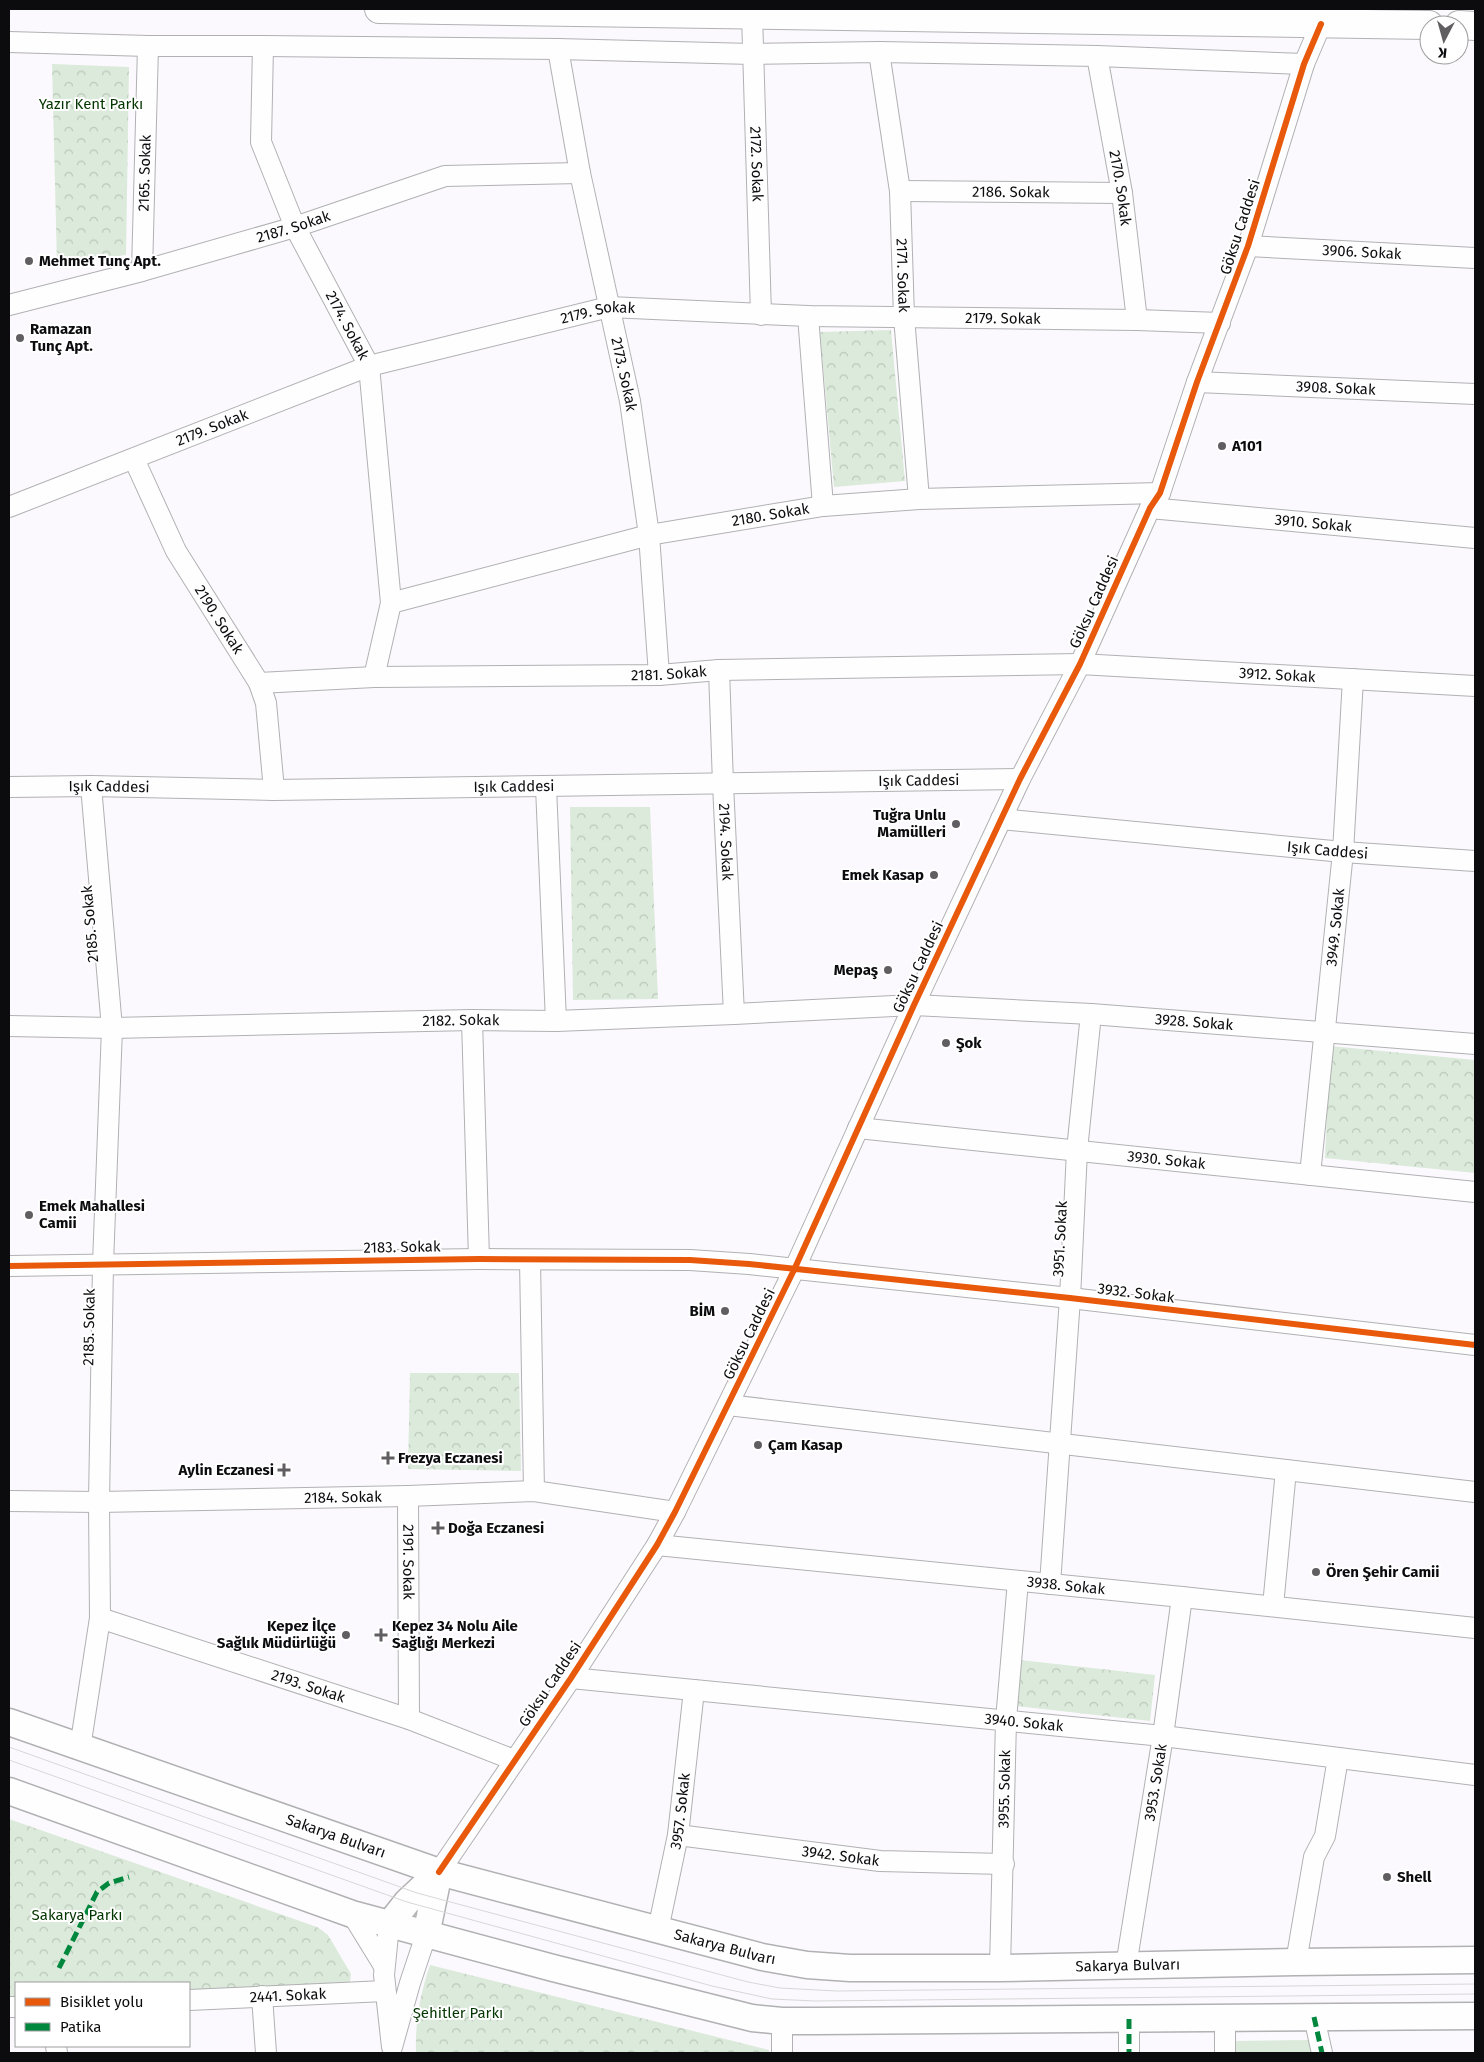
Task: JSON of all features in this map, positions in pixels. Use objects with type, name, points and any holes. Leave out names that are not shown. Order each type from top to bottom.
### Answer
[{"type":"highway","points":[[379,9],[1419,25]]},
{"type":"main road","name":"Sakarya Bulvarı","points":[[9,1722],[438,1872],[762,1957],[850,1968],[1000,1968],[1475,1960]]},
{"type":"main road","points":[[9,1791],[352,1914],[718,2011],[752,2018],[782,2021],[1475,2016]]},
{"type":"main road","points":[[389,1925],[407,1902],[438,1872]]},
{"type":"main road","points":[[426,1935],[438,1872]]},
{"type":"street","name":"2172. Sokak","points":[[752,14],[761,315]]},
{"type":"street","name":"Göksu Caddesi","points":[[438,1872],[658,1545],[794,1270],[1001,819],[1080,664],[1155,501],[1248,246],[1304,64],[1321,24]]},
{"type":"street","points":[[9,42],[148,46],[558,49],[752,54],[879,52],[1097,56],[1304,64]]},
{"type":"street","name":"2165. Sokak","points":[[142,271],[148,46]]},
{"type":"street","name":"2174. Sokak","points":[[263,46],[262,142],[295,226],[368,366],[391,603],[374,677]]},
{"type":"street","name":"2173. Sokak","points":[[558,49],[580,173],[630,401],[649,535],[659,675]]},
{"type":"street","name":"2171. Sokak","points":[[879,52],[900,191],[904,317],[919,499]]},
{"type":"street","name":"2170. Sokak","points":[[1097,56],[1122,193],[1137,320]]},
{"type":"street","name":"2187. Sokak","points":[[9,306],[142,271],[295,226],[445,176],[580,173]]},
{"type":"street","name":"2186. Sokak","points":[[900,191],[1122,193]]},
{"type":"street","name":"3906. Sokak","points":[[1248,246],[1475,258]]},
{"type":"street","name":"2179. Sokak","points":[[9,507],[368,366],[609,307],[761,315],[1220,322]]},
{"type":"street","points":[[808,316],[822,506]]},
{"type":"street","name":"3908. Sokak","points":[[1197,382],[1475,394]]},
{"type":"street","name":"2190. Sokak","points":[[134,459],[176,551],[259,683],[266,704],[274,790]]},
{"type":"street","name":"2180. Sokak","points":[[391,603],[649,535],[822,506],[919,499],[1155,501]]},
{"type":"street","name":"3910. Sokak","points":[[1155,501],[1475,538]]},
{"type":"street","name":"2181. Sokak","points":[[259,683],[374,677],[659,675],[719,670],[1080,664]]},
{"type":"street","name":"3912. Sokak","points":[[1080,664],[1475,686]]},
{"type":"street","name":"2194. Sokak","points":[[719,670],[734,1014]]},
{"type":"street","name":"3949. Sokak","points":[[1310,1175],[1323,1032],[1343,852],[1353,679]]},
{"type":"street","name":"Işık Caddesi","points":[[9,787],[91,786],[274,790],[1020,779]]},
{"type":"street","name":"2185. Sokak","points":[[80,1748],[100,1618],[99,1502],[103,1264],[112,1028],[91,786]]},
{"type":"street","points":[[546,787],[556,1021]]},
{"type":"street","name":"Işık Caddesi","points":[[1001,819],[1343,852],[1475,861]]},
{"type":"street","name":"2182. Sokak","points":[[9,1026],[112,1028],[472,1020],[556,1021],[914,1005]]},
{"type":"street","name":"3928. Sokak","points":[[914,1005],[1090,1014],[1475,1044]]},
{"type":"street","name":"3951. Sokak","points":[[1050,1584],[1070,1298],[1077,1150],[1090,1014]]},
{"type":"street","points":[[472,1020],[479,1259]]},
{"type":"street","name":"3930. Sokak","points":[[858,1128],[1475,1192]]},
{"type":"street","name":"2183. Sokak","points":[[9,1266],[479,1259],[690,1260],[749,1264],[794,1270]]},
{"type":"street","points":[[530,1260],[534,1491]]},
{"type":"street","name":"3932. Sokak","points":[[794,1270],[1070,1298],[1475,1345]]},
{"type":"street","points":[[728,1405],[1475,1492]]},
{"type":"street","points":[[1273,1606],[1286,1470]]},
{"type":"street","name":"2184. Sokak","points":[[9,1501],[99,1502],[408,1496],[534,1491],[675,1512]]},
{"type":"street","name":"2191. Sokak","points":[[408,1496],[409,1718]]},
{"type":"street","name":"3938. Sokak","points":[[658,1545],[1475,1628]]},
{"type":"street","name":"3955. Sokak","points":[[1000,1968],[1006,1720],[1018,1581]]},
{"type":"street","name":"3953. Sokak","points":[[1126,1966],[1163,1736],[1182,1597]]},
{"type":"street","name":"2193. Sokak","points":[[100,1618],[409,1718],[514,1760]]},
{"type":"street","name":"3940. Sokak","points":[[570,1678],[1163,1736],[1475,1775]]},
{"type":"street","name":"3957. Sokak","points":[[658,1930],[678,1835],[694,1690]]},
{"type":"street","points":[[1296,1962],[1314,1857],[1325,1836],[1338,1758]]},
{"type":"street","name":"3942. Sokak","points":[[678,1835],[880,1861],[1004,1864]]},
{"type":"street","points":[[352,1914],[384,1966]]},
{"type":"street","points":[[389,1925],[384,1966],[392,2050]]},
{"type":"street","points":[[392,2050],[426,1935]]},
{"type":"street","name":"2441. Sokak","points":[[190,2000],[385,1991]]},
{"type":"street","points":[[262,1996],[266,2053]]},
{"type":"street","points":[[1314,2017],[1322,2053]]},
{"type":"street","points":[[1129,2018],[1129,2053]]},
{"type":"street","points":[[1225,2018],[1225,2053]]},
{"type":"street","points":[[782,2021],[782,2053]]},
{"type":"green space","name":"Yazır Kent Parkı","points":[[52,64],[129,67],[126,255],[57,263]]},
{"type":"green space","points":[[891,330],[905,481],[834,487],[820,332]]},
{"type":"green space","points":[[570,807],[650,807],[658,999],[573,1000]]},
{"type":"green space","points":[[1330,1046],[1475,1060],[1475,1173],[1325,1158]]},
{"type":"green space","points":[[410,1373],[519,1373],[521,1471],[408,1469]]},
{"type":"green space","points":[[1020,1660],[1155,1675],[1150,1721],[1015,1706]]},
{"type":"green space","name":"Sakarya Parkı","points":[[9,1819],[317,1927],[328,1935],[351,1974],[350,1982],[190,1990],[190,1982],[15,1982],[15,1998],[9,1998]]},
{"type":"green space","name":"Şehitler Parkı","points":[[430,1965],[769,2050],[769,2053],[416,2053],[416,2030],[419,2008]]},
{"type":"green space","points":[[1310,2040],[1313,2053],[1235,2053],[1234,2041]]},
{"type":"tram line","points":[[9,1747],[417,1893],[748,1982],[780,1988],[837,1991],[1475,1984]]},
{"type":"tram line","points":[[9,1760],[407,1902],[712,1986],[772,1999],[815,2001],[1475,1994]]},
{"type":"marked path","points":[[59,1968],[97,1892],[109,1883],[129,1877]]},
{"type":"marked path","points":[[1314,2017],[1322,2053]]},
{"type":"marked path","points":[[1129,2019],[1129,2053]]},
{"type":"cycle path","points":[[439,1872],[571,1678],[657,1545],[794,1270],[914,1005],[1020,779],[1080,664],[1150,508],[1160,493],[1197,382],[1248,246],[1304,64],[1321,24]]},
{"type":"cycle path","points":[[9,1266],[479,1259],[690,1260],[749,1264],[1070,1298],[1475,1345]]},
{"type":"place","name":"Mehmet Tunç Apt.","points":[[29,261]]},
{"type":"place","name":"Ramazan Tunç Apt.","points":[[20,338]]},
{"type":"place","name":"A101","points":[[1222,446]]},
{"type":"place","name":"Tuğra Unlu Mamülleri","points":[[956,824]]},
{"type":"place","name":"Emek Kasap","points":[[934,875]]},
{"type":"place","name":"Mepaş","points":[[888,970]]},
{"type":"place","name":"Şok","points":[[946,1043]]},
{"type":"place","name":"Emek Mahallesi Camii","points":[[29,1215]]},
{"type":"place","name":"BİM","points":[[725,1311]]},
{"type":"place","name":"Çam Kasap","points":[[758,1445]]},
{"type":"place","name":"Frezya Eczanesi","points":[[388,1458]]},
{"type":"place","name":"Aylin Eczanesi","points":[[284,1470]]},
{"type":"place","name":"Doğa Eczanesi","points":[[438,1528]]},
{"type":"place","name":"Ören Şehir Camii","points":[[1316,1572]]},
{"type":"place","name":"Kepez İlçe Sağlık Müdürlüğü","points":[[346,1635]]},
{"type":"place","name":"Kepez 34 Nolu Aile Sağlığı Merkezi","points":[[381,1635]]},
{"type":"place","name":"Shell","points":[[1387,1877]]}]
